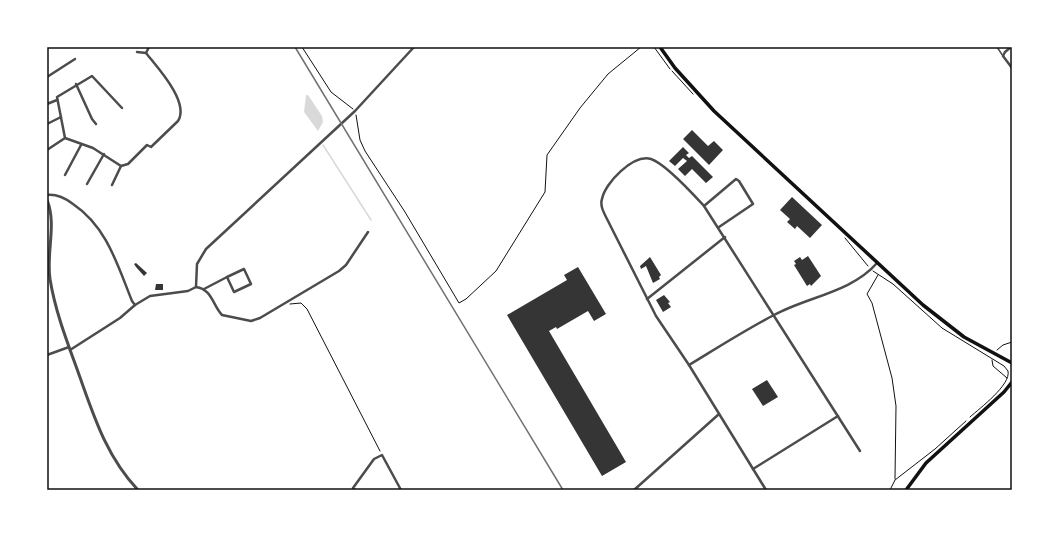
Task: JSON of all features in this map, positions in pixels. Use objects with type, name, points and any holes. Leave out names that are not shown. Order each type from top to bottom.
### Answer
[{"type":"main road","points":[[660,47],[675,68],[714,111],[877,263],[942,321],[964,337],[1012,363]]},
{"type":"main road","points":[[906,490],[926,463],[1004,392],[1012,382]]},
{"type":"street","points":[[146,53],[149,47]]},
{"type":"street","points":[[196,287],[197,264],[206,250],[355,111],[414,47]]},
{"type":"street","points":[[1011,47],[1003,56],[1012,68]]},
{"type":"street","points":[[65,138],[81,145],[93,148],[121,166],[128,164],[147,145],[151,147],[181,117],[172,86],[167,77],[146,53],[137,52]]},
{"type":"street","points":[[47,77],[75,59]]},
{"type":"street","points":[[65,138],[57,100],[59,95],[76,84],[92,76],[122,108]]},
{"type":"street","points":[[76,84],[92,119],[96,124]]},
{"type":"street","points":[[47,104],[57,100]]},
{"type":"street","points":[[47,124],[61,117]]},
{"type":"street","points":[[47,150],[65,138]]},
{"type":"street","points":[[65,175],[81,145]]},
{"type":"street","points":[[87,184],[104,154]]},
{"type":"street","points":[[766,490],[689,365],[656,316],[610,227],[602,205],[602,198],[607,186],[629,163],[644,158],[658,162],[687,187],[704,206],[719,227],[860,451]]},
{"type":"street","points":[[112,185],[121,166]]},
{"type":"street","points":[[704,206],[732,181],[739,181],[753,204],[719,227]]},
{"type":"street","points":[[47,195],[56,195],[70,202],[90,217],[108,242],[132,301],[135,304]]},
{"type":"street","points":[[47,200],[51,223],[49,262],[50,278],[56,308],[86,397],[108,448],[120,469],[138,490]]},
{"type":"street","points":[[47,354],[69,348],[120,318],[135,304],[155,294],[188,291],[196,287],[204,289],[211,296],[222,315],[251,321],[284,305],[339,271],[346,265],[368,232]]},
{"type":"street","points":[[646,298],[725,237]]},
{"type":"street","points":[[689,365],[774,314],[854,282],[877,263]]},
{"type":"street","points":[[204,289],[227,277],[244,269],[251,284],[234,292],[227,277]]},
{"type":"street","points":[[634,490],[719,414]]},
{"type":"street","points":[[753,469],[838,416]]},
{"type":"street","points":[[355,490],[353,488],[374,459],[382,455],[401,490]]},
{"type":"lane","points":[[997,47],[1003,56]]},
{"type":"path","points":[[302,47],[331,92],[355,111],[360,140],[365,151],[459,303],[466,299],[496,271],[545,192],[547,155],[580,108],[608,74],[641,47]]},
{"type":"path","points":[[878,275],[867,294],[872,303],[892,378],[896,406],[895,480]]},
{"type":"path","points":[[284,305],[301,303],[307,309],[382,455]]},
{"type":"path","points":[[996,352],[1003,345],[1012,342]]},
{"type":"path","points":[[890,490],[895,480],[935,449],[1002,387],[1007,378],[994,366],[993,360]]},
{"type":"shaded area","points":[[306,95],[308,95],[322,116],[323,122],[318,131],[304,112]]},
{"type":"building","points":[[692,130],[708,146],[714,141],[723,150],[709,165],[683,139]]},
{"type":"building","points":[[683,147],[689,153],[686,155],[689,158],[692,156],[713,177],[706,183],[692,169],[685,176],[678,169],[687,161],[683,158],[675,166],[669,161]]},
{"type":"building","points":[[792,197],[822,225],[810,238],[797,226],[795,229],[787,222],[790,219],[780,210]]},
{"type":"building","points":[[808,256],[821,276],[811,286],[810,284],[807,286],[794,265],[796,264],[794,261],[800,257],[802,260]]},
{"type":"building","points":[[650,257],[661,275],[659,277],[660,279],[653,283],[646,266],[641,269],[640,266]]},
{"type":"building","points":[[136,263],[147,273],[144,276],[134,264]]},
{"type":"building","points":[[578,267],[606,314],[594,321],[588,311],[557,329],[556,327],[549,331],[626,462],[602,476],[507,315],[567,280],[564,275]]},
{"type":"building","points":[[156,284],[163,284],[163,290],[155,290]]},
{"type":"building","points":[[664,295],[670,302],[668,303],[671,307],[663,312],[656,300]]},
{"type":"building","points":[[767,380],[778,397],[763,406],[752,389]]},
{"type":"waterway","points":[[323,145],[371,220]]},
{"type":"railway","points":[[295,47],[563,490]]}]
